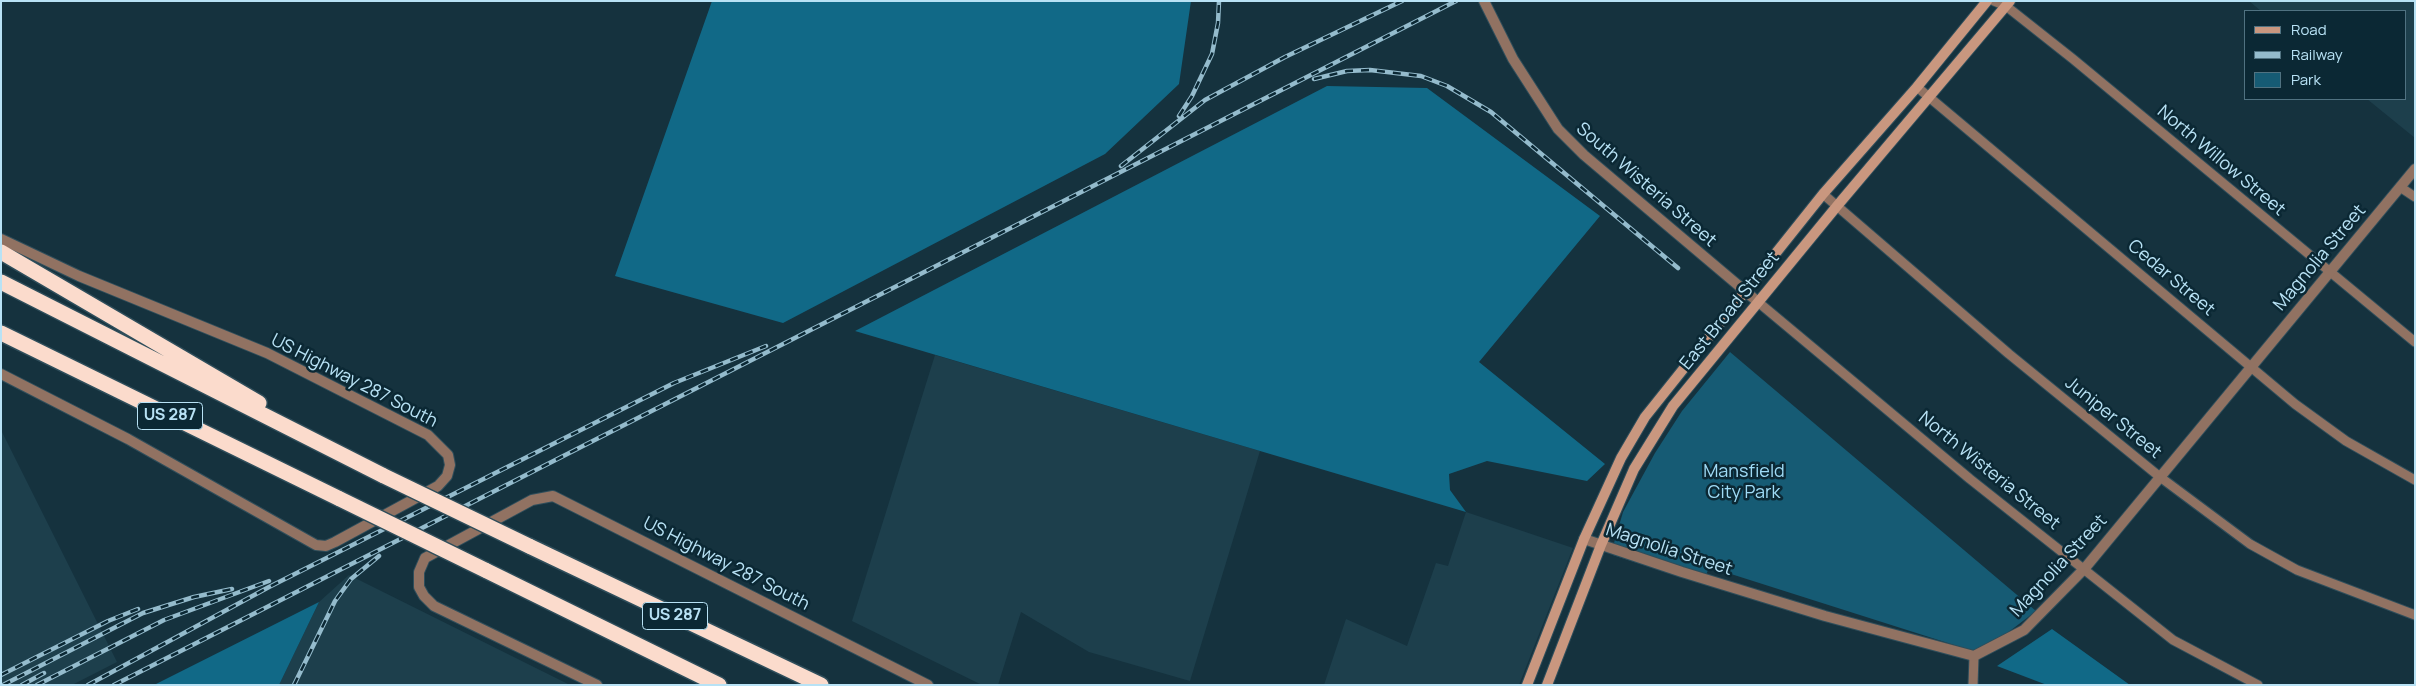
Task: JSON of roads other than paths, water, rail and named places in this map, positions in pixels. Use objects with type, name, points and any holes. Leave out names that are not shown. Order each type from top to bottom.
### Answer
[{"type":"highway","points":[[1,252],[190,364],[288,417],[310,440]]},
{"type":"highway","name":"US 287","points":[[1,282],[310,440],[821,685]]},
{"type":"highway","name":"US 287","points":[[5,335],[558,608],[720,685]]},
{"type":"highway","points":[[558,608],[585,628],[696,685]]},
{"type":"main road","name":"East Broad Street","points":[[1526,685],[1584,539],[1620,458],[1660,395],[1823,194],[1916,87],[1987,1]]},
{"type":"main road","name":"East Broad Street","points":[[1546,685],[1600,545],[1634,469],[1674,406],[1837,206],[2007,3]]},
{"type":"main road","points":[[1660,395],[1674,406]]},
{"type":"main road","points":[[1620,458],[1634,469]]},
{"type":"main road","points":[[1551,622],[1568,628]]},
{"type":"street","name":"South Wisteria Street","points":[[1484,1],[1513,59],[1558,129],[1584,155],[1758,302]]},
{"type":"street","name":"North Willow Street","points":[[1994,1],[2007,3],[2415,342]]},
{"type":"street","name":"Cedar Street","points":[[1916,87],[2295,404],[2346,441],[2415,480]]},
{"type":"street","name":"Magnolia Street","points":[[1584,539],[1834,618],[1974,656],[2024,630],[2085,568],[2415,169]]},
{"type":"street","points":[[2400,187],[2415,197]]},
{"type":"street","name":"Juniper Street","points":[[1823,194],[2009,354],[2160,477],[2250,544],[2298,570],[2415,615]]},
{"type":"street","name":"US Highway 287 South","points":[[1,239],[79,276],[267,353],[428,435],[448,455],[450,465],[447,476],[438,486],[335,542],[326,546],[316,545],[128,439],[1,374]]},
{"type":"street","name":"North Wisteria Street","points":[[1758,302],[1970,479],[2085,568],[2173,640],[2258,685]]},
{"type":"street","name":"US Highway 287 South","points":[[597,685],[434,606],[424,596],[419,587],[419,572],[425,558],[429,554],[532,500],[553,496],[928,685]]},
{"type":"street","points":[[1973,685],[1974,656]]},
{"type":"railway","points":[[1179,116],[1192,96],[1212,54],[1218,23],[1219,1]]},
{"type":"railway","points":[[1121,166],[1205,100],[1285,57],[1402,1]]},
{"type":"railway","points":[[114,685],[1456,1]]},
{"type":"railway","points":[[1314,79],[1347,71],[1370,70],[1421,76],[1447,86],[1491,112],[1678,268]]},
{"type":"railway","points":[[88,685],[269,587],[674,383],[766,346]]},
{"type":"railway","points":[[294,685],[335,601],[351,579],[379,556]]},
{"type":"railway","points":[[37,685],[164,620],[269,581]]},
{"type":"railway","points":[[3,685],[143,613],[194,597],[232,589]]},
{"type":"railway","points":[[1,675],[108,621],[138,609]]},
{"type":"railway","points":[[22,685],[44,673]]},
{"type":"park label","name":"Mansfield City Park","points":[[1744,482]]}]
